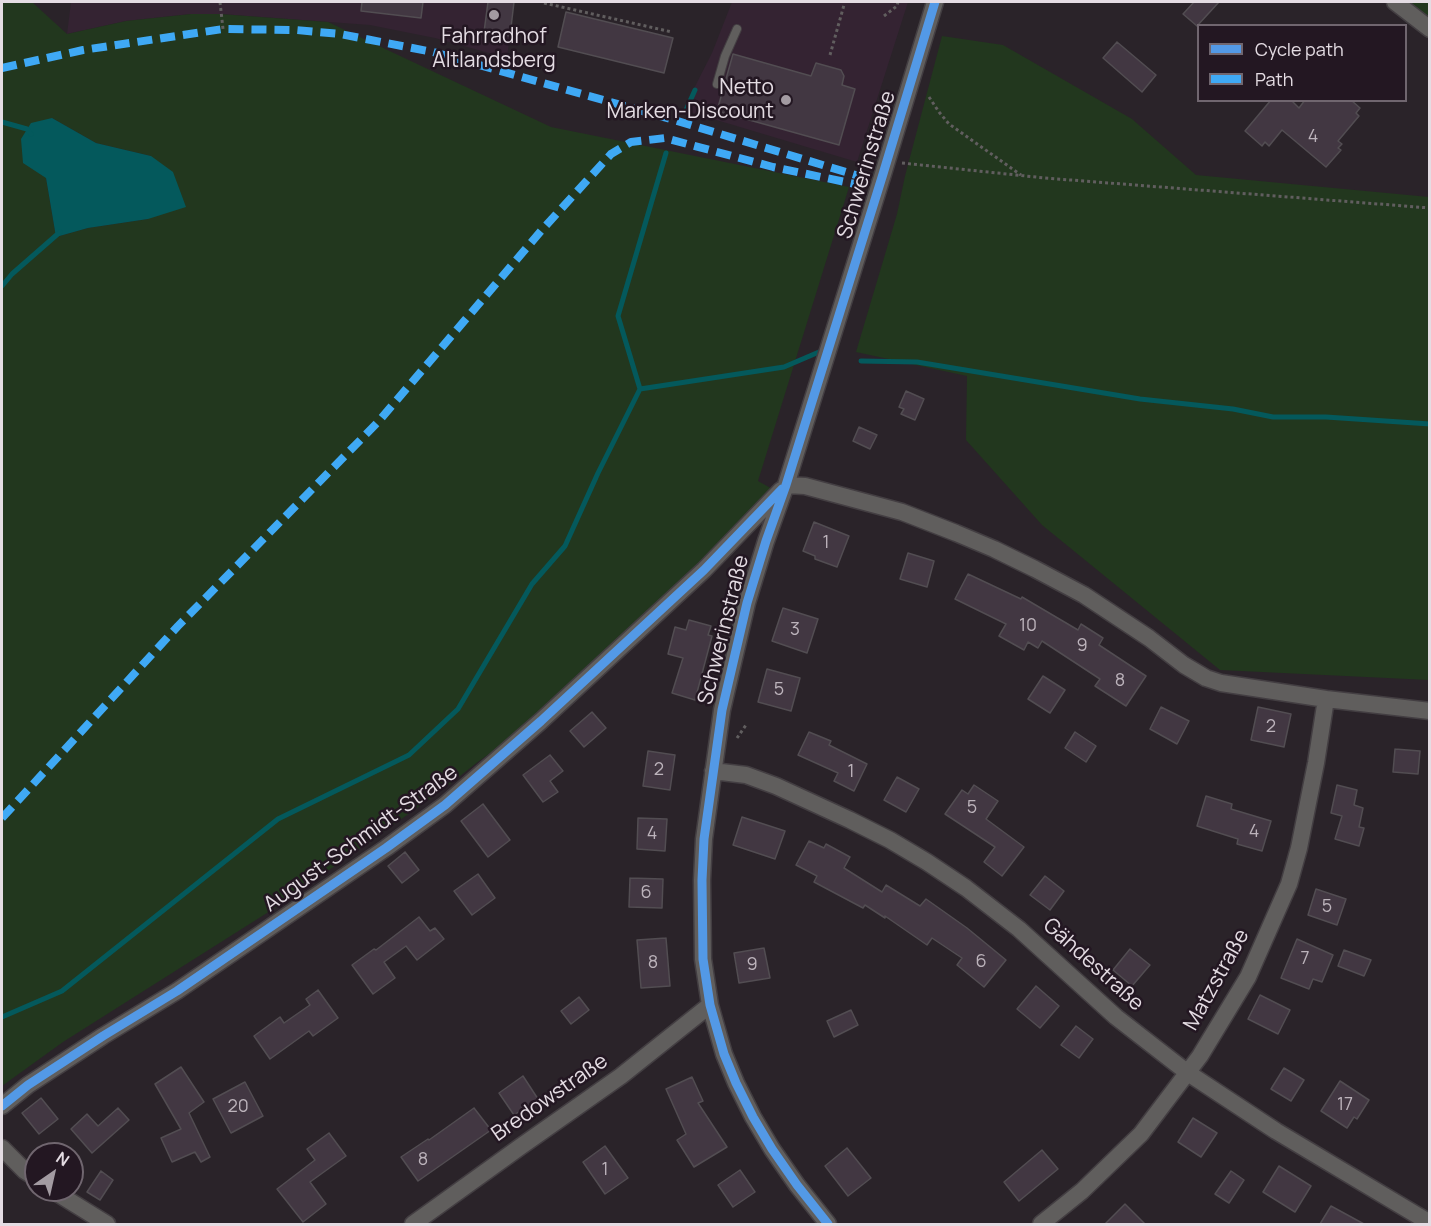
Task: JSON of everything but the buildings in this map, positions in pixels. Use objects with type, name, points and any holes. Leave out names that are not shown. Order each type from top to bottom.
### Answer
[{"type":"street","name":"Schwerinstraße","points":[[828,1224],[772,1149],[753,1117],[724,1054],[710,1005],[703,959],[704,839],[722,710],[747,603],[786,485],[935,2]]},
{"type":"street","points":[[1395,2],[1430,29]]},
{"type":"street","points":[[786,485],[805,486],[902,512],[994,549],[1084,595],[1206,678],[1221,683],[1326,699],[1430,711]]},
{"type":"street","name":"August-Schmidt-Straße","points":[[2,1106],[28,1085],[186,984],[386,848],[445,805],[541,721],[704,570],[786,485]]},
{"type":"street","name":"Matzstraße","points":[[1041,1224],[1082,1191],[1141,1134],[1200,1056],[1248,977],[1289,884],[1299,848],[1316,763],[1326,699]]},
{"type":"street","name":"Gähdestraße","points":[[713,771],[746,775],[794,794],[890,840],[927,862],[966,888],[1019,929],[1116,1017],[1188,1073],[1276,1131],[1430,1223]]},
{"type":"street","name":"Bredowstraße","points":[[413,1224],[621,1076],[710,1005]]},
{"type":"street","points":[[2,1148],[24,1170]]},
{"type":"street","points":[[71,1202],[107,1224]]},
{"type":"lane","points":[[717,84],[725,56],[737,29]]},
{"type":"path","points":[[220,2],[223,29]]},
{"type":"path","points":[[884,16],[897,6],[898,2]]},
{"type":"path","points":[[544,3],[672,32]]},
{"type":"path","points":[[830,55],[844,4]]},
{"type":"path","points":[[929,97],[949,124],[1022,176]]},
{"type":"path","points":[[908,164],[1022,176],[1430,208]]},
{"type":"shaded area","points":[[71,2],[514,2],[507,58],[435,38],[370,25],[220,14],[191,14],[126,21],[67,34]]},
{"type":"shaded area","points":[[732,2],[908,2],[857,162],[683,110],[712,53]]},
{"type":"green space","points":[[2,2],[32,2],[67,34],[126,21],[191,14],[328,22],[551,127],[849,187],[758,481],[776,491],[756,506],[514,737],[278,906],[63,1042],[2,1086]],"holes":[[[52,118],[96,143],[151,156],[148,219],[88,228],[56,237],[46,178]]]},
{"type":"green space","points":[[1407,2],[1429,2],[1429,20]]},
{"type":"green space","points":[[942,36],[1003,45],[1132,119],[1196,175],[1429,197],[1429,680],[1220,670],[1042,525],[966,440],[967,376],[856,352],[897,214]]},
{"type":"water","points":[[52,118],[96,143],[151,156],[173,172],[186,207],[148,219],[88,228],[56,237],[46,178],[23,163],[21,139],[31,123]]},
{"type":"waterway","points":[[686,110],[695,90]]},
{"type":"waterway","points":[[2,122],[27,129],[31,134]]},
{"type":"waterway","points":[[2,1017],[62,991],[278,819],[409,755],[458,709],[532,584],[565,546],[640,389],[618,316],[666,153]]},
{"type":"waterway","points":[[2,286],[12,274],[60,232]]},
{"type":"waterway","points":[[640,389],[784,367],[819,352]]},
{"type":"waterway","points":[[861,361],[917,362],[1140,399],[1233,409],[1273,417],[1326,417],[1430,424]]},
{"type":"marked path","points":[[2,68],[83,50],[223,29],[296,30],[340,34],[433,52],[674,120],[872,180]]},
{"type":"marked path","points":[[2,818],[178,626],[378,422],[541,231],[611,154],[631,142],[665,138],[773,167],[855,184],[873,181]]},
{"type":"cycle path","points":[[828,1224],[772,1149],[753,1117],[724,1054],[710,1005],[703,959],[704,839],[722,710],[747,603],[786,485],[935,2]]},
{"type":"cycle path","points":[[2,1106],[28,1085],[177,991],[445,805],[541,721],[704,570],[782,489]]},
{"type":"place","name":"Fahrradhof Altlandsberg","points":[[494,15]]},
{"type":"place","name":"Netto Marken-Discount","points":[[786,100]]}]
